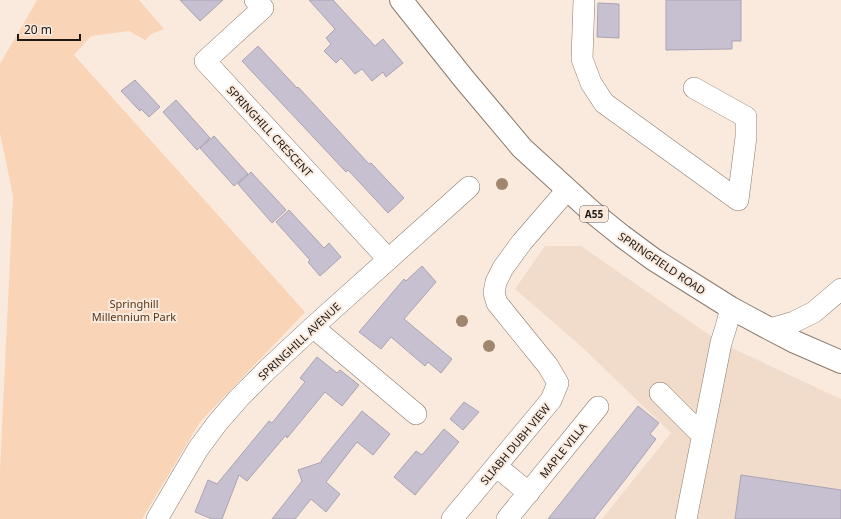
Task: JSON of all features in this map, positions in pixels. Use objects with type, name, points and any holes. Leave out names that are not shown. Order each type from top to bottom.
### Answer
[{"type":"highway","name":"SPRINGFIELD ROAD","points":[[401,0],[508,133],[522,148],[591,211],[653,259],[731,308],[770,330],[841,362]]},
{"type":"street","points":[[584,0],[582,59],[591,83],[604,103],[738,200],[746,137],[746,117],[694,88]]},
{"type":"street","name":"SPRINGHILL CRESCENT","points":[[259,4],[205,61],[388,259]]},
{"type":"street","name":"SPRINGHILL AVENUE","points":[[157,519],[198,449],[218,422],[239,398],[313,327],[468,187]]},
{"type":"street","name":"SLIABH DUBH VIEW","points":[[452,519],[551,400],[558,383],[548,366],[497,303],[494,294],[496,282],[503,268],[522,242],[567,190]]},
{"type":"street","points":[[770,330],[794,322],[814,312],[841,289]]},
{"type":"street","points":[[686,519],[721,343],[731,308]]},
{"type":"street","points":[[313,327],[416,414]]},
{"type":"street","points":[[660,393],[702,435]]},
{"type":"street","name":"MAPLE VILLA","points":[[507,519],[598,407]]},
{"type":"street","points":[[496,466],[529,493]]},
{"type":"shaded area","points":[[545,246],[581,246],[721,343],[841,399],[841,519],[602,519],[671,433],[582,347],[515,289]]},
{"type":"green space","name":"Springhill Millennium Park","points":[[37,0],[139,0],[164,29],[151,34],[145,40],[129,31],[91,36],[74,55],[305,312],[200,422],[142,519],[0,519],[0,471],[13,196],[0,133],[0,64]]},
{"type":"building","points":[[180,0],[223,0],[200,21]]},
{"type":"building","points":[[309,0],[333,0],[375,46],[383,39],[403,63],[386,77],[383,72],[372,81],[362,69],[355,74],[341,58],[336,63],[324,51],[331,44],[326,38],[335,29]]},
{"type":"building","points":[[666,0],[741,0],[741,41],[732,41],[732,49],[666,50]]},
{"type":"building","points":[[598,3],[619,4],[619,38],[597,37]]},
{"type":"building","points":[[258,46],[369,164],[371,163],[404,198],[388,213],[348,170],[346,172],[242,61]]},
{"type":"building","points":[[135,80],[160,107],[149,117],[141,109],[140,111],[121,91]]},
{"type":"building","points":[[176,100],[210,138],[197,150],[163,112]]},
{"type":"building","points":[[214,136],[248,174],[234,186],[200,148]]},
{"type":"building","points":[[251,172],[286,210],[272,223],[238,184]]},
{"type":"building","points":[[289,210],[324,248],[329,243],[341,257],[320,276],[308,262],[310,260],[276,222]]},
{"type":"building","points":[[422,266],[436,282],[404,319],[452,359],[441,373],[428,362],[425,366],[391,337],[381,349],[359,332],[404,279],[406,281]]},
{"type":"building","points":[[317,357],[337,373],[340,370],[359,385],[342,406],[325,392],[287,438],[286,435],[247,481],[239,475],[222,519],[212,519],[195,512],[208,480],[217,484],[269,421],[272,423],[305,382],[300,378]]},
{"type":"building","points":[[464,402],[479,412],[463,430],[450,419]]},
{"type":"building","points":[[638,406],[659,423],[650,434],[656,439],[594,519],[548,519]]},
{"type":"building","points":[[362,411],[390,434],[373,455],[357,442],[326,482],[340,494],[326,512],[311,499],[295,519],[272,519],[302,481],[298,470],[322,462],[321,461]]},
{"type":"building","points":[[444,429],[459,442],[415,495],[394,477],[416,451],[422,455]]},
{"type":"building","points":[[741,475],[841,490],[841,519],[735,519]]}]
